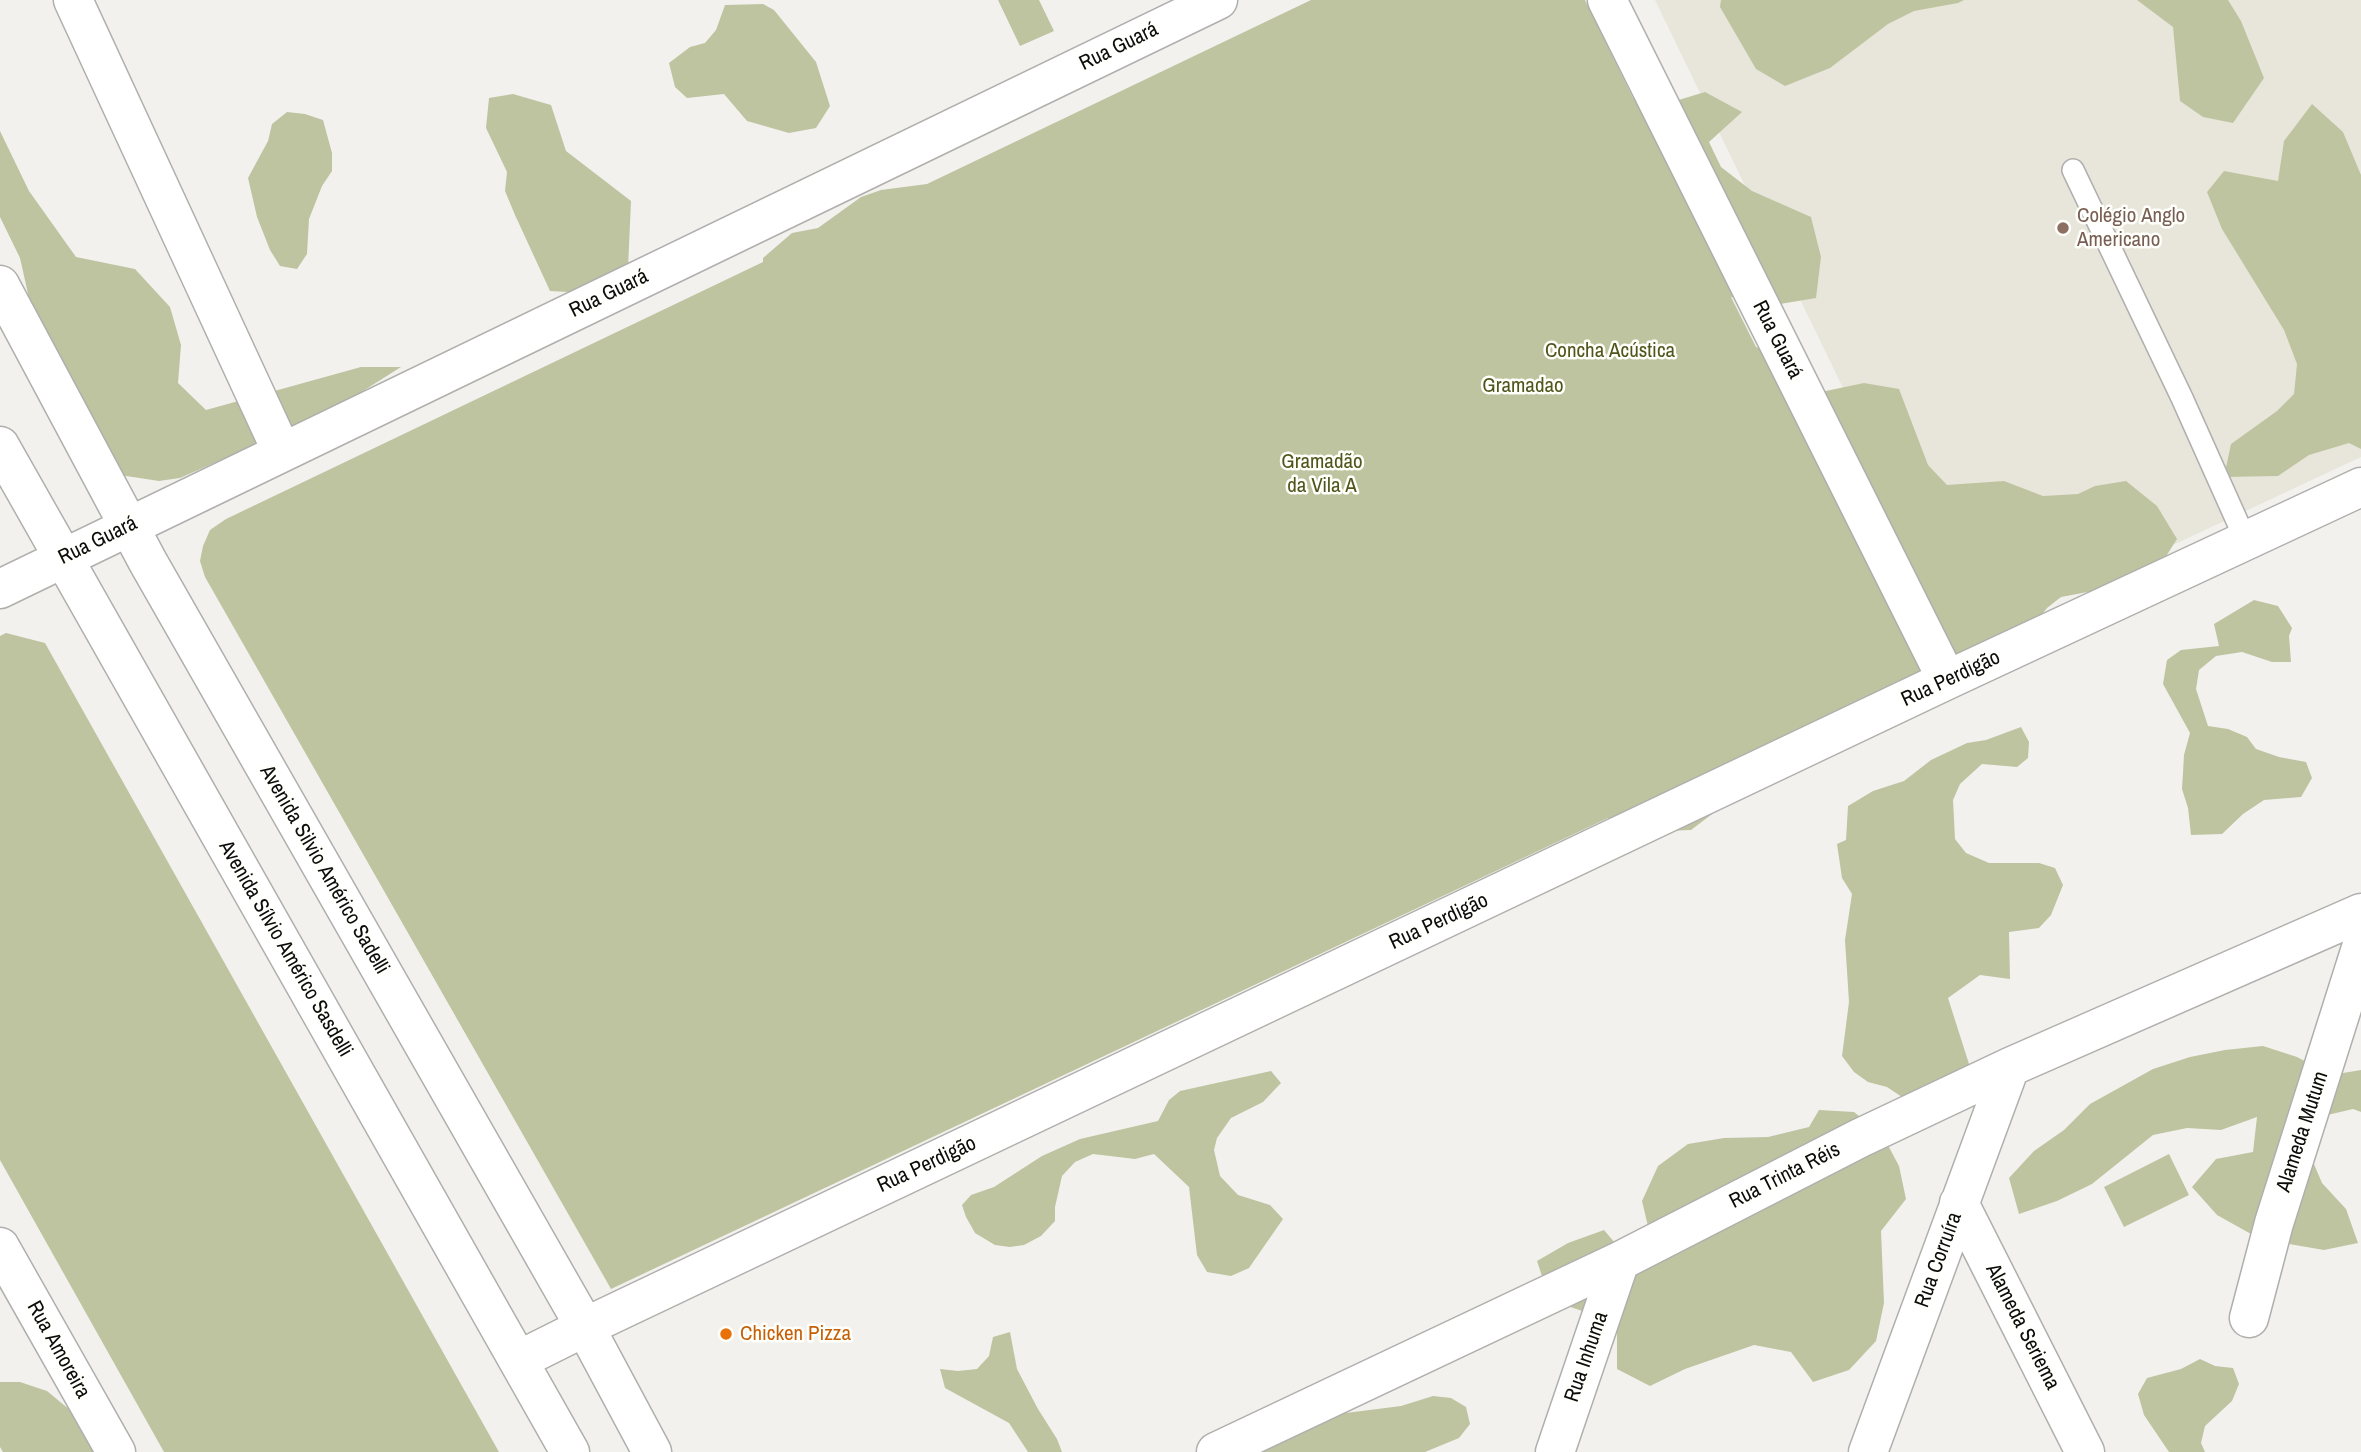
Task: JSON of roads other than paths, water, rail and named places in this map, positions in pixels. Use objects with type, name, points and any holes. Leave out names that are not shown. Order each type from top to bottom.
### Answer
[{"type":"street","points":[[73,0],[282,452]]},
{"type":"street","name":"Rua Guará","points":[[0,589],[1218,0]]},
{"type":"street","name":"Rua Guará","points":[[1607,0],[1947,680]]},
{"type":"street","name":"Avenida Silvio Américo Sadelli","points":[[0,285],[128,526],[585,1327],[652,1452]]},
{"type":"street","name":"Avenida Sílvio Américo Sasdelli","points":[[0,446],[570,1452]]},
{"type":"street","name":"Rua Perdigão","points":[[519,1360],[1947,680],[2361,487]]},
{"type":"street","name":"Rua Trinta Réis","points":[[1216,1452],[1620,1261],[1860,1138],[2010,1068],[2361,913]]},
{"type":"street","name":"Alameda Mutum","points":[[2249,1318],[2274,1223],[2361,948]]},
{"type":"street","name":"Rua Corruíra","points":[[1868,1452],[2010,1068]]},
{"type":"street","name":"Alameda Seriema","points":[[1959,1203],[2085,1452]]},
{"type":"street","name":"Rua Amoreira","points":[[0,1247],[116,1452]]},
{"type":"street","name":"Rua Inhuma","points":[[1555,1452],[1620,1261]]},
{"type":"lane","points":[[2073,170],[2182,398],[2246,541]]},
{"type":"place","name":"Colégio Anglo Americano","points":[[2063,228]]},
{"type":"place","name":"Chicken Pizza","points":[[726,1334]]},
{"type":"park label","name":"Concha Acústica","points":[[1610,351]]},
{"type":"park label","name":"Gramadao","points":[[1523,386]]},
{"type":"park label","name":"Gramadão da Vila A","points":[[1322,474]]}]
